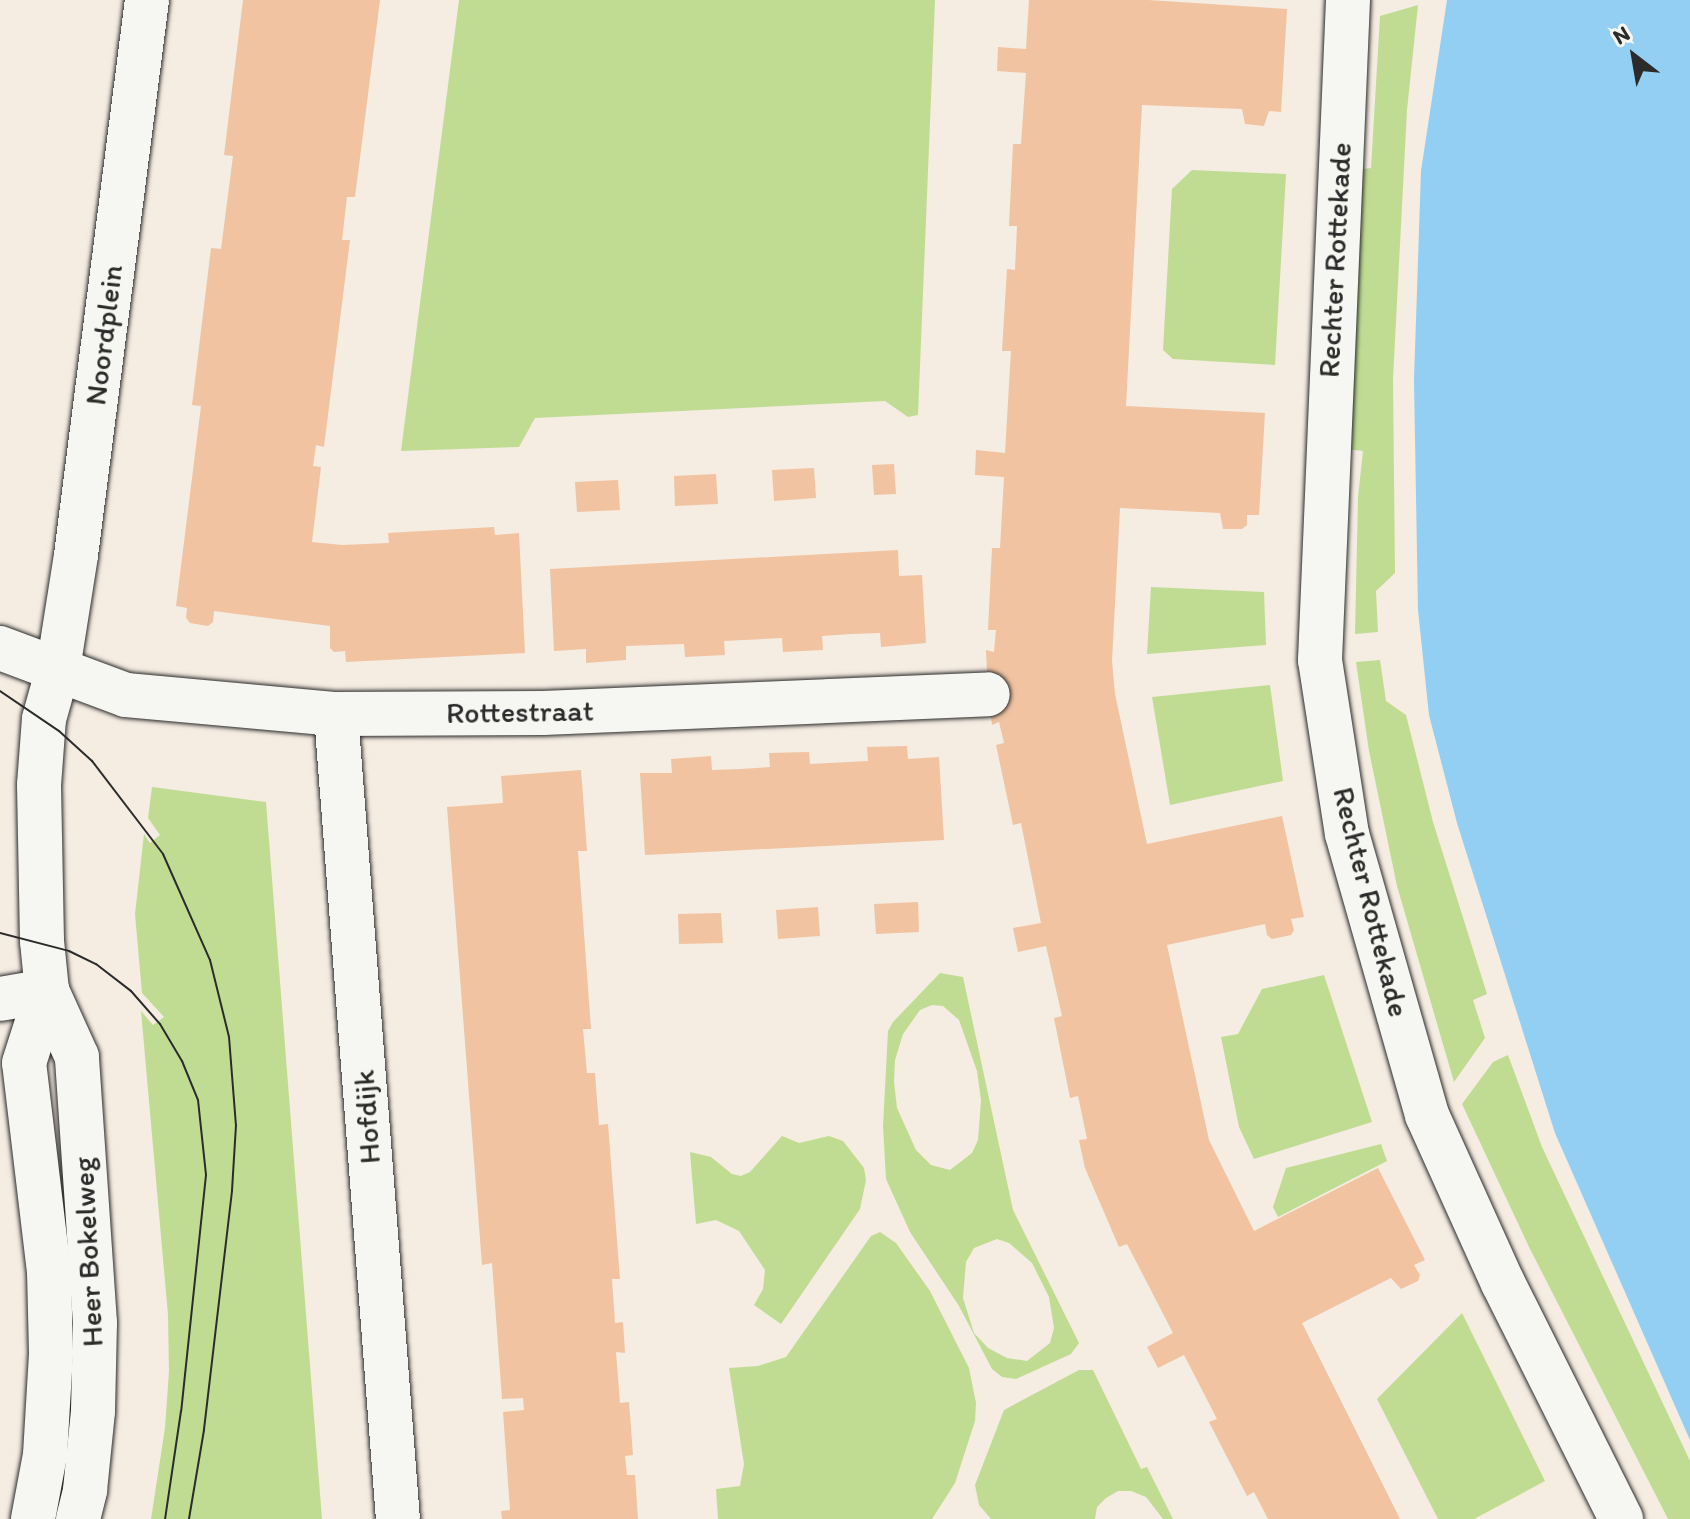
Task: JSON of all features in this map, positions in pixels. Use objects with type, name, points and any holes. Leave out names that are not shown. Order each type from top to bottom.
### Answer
[{"type":"street","name":"Noordplein","points":[[58,669],[76,555],[147,0]]},
{"type":"street","name":"Rechter Rottekade","points":[[1348,0],[1320,660],[1347,834],[1427,1115],[1503,1283],[1621,1519]]},
{"type":"street","name":"Rottestraat","points":[[0,648],[126,695],[336,714],[543,713],[988,694]]},
{"type":"street","name":"Heer Bokelweg","points":[[58,669],[44,719],[39,785],[42,941],[47,991],[77,1057],[95,1323],[93,1411],[85,1490],[78,1519]]},
{"type":"street","name":"Hofdijk","points":[[336,714],[398,1519]]},
{"type":"street","name":"Heer Bokelweg","points":[[33,1519],[45,1455],[51,1353],[49,1272],[24,1063],[47,991]]},
{"type":"street","points":[[0,999],[47,991]]},
{"type":"green space","points":[[459,0],[935,0],[918,415],[908,417],[885,401],[535,418],[519,447],[401,451]]},
{"type":"green space","points":[[1418,5],[1407,110],[1393,379],[1395,573],[1376,591],[1378,632],[1355,634],[1358,497],[1363,451],[1338,448],[1354,170],[1371,168],[1380,16]]},
{"type":"green space","points":[[1192,170],[1286,174],[1275,365],[1173,359],[1163,350],[1172,189]]},
{"type":"green space","points":[[1151,587],[1264,592],[1266,645],[1147,654]]},
{"type":"green space","points":[[1380,660],[1386,701],[1406,715],[1433,822],[1487,994],[1473,1000],[1485,1038],[1454,1082],[1397,886],[1369,751],[1356,662]]},
{"type":"green space","points":[[1270,685],[1283,781],[1170,805],[1152,697]]},
{"type":"green space","points":[[152,787],[266,802],[322,1519],[151,1519],[165,1428],[169,1371],[168,1315],[141,1011],[153,1025],[164,1017],[142,993],[135,914],[144,834],[150,843],[160,835],[148,818]]},
{"type":"green space","points":[[940,973],[963,977],[1013,1210],[1079,1343],[1071,1354],[1016,1379],[1002,1377],[992,1369],[959,1306],[910,1232],[886,1179],[883,1126],[888,1031]],"holes":[[[932,1005],[943,1006],[959,1020],[977,1071],[981,1100],[978,1140],[972,1153],[950,1170],[931,1165],[916,1150],[897,1108],[894,1082],[895,1060],[903,1034],[920,1010]],[[997,1239],[1009,1243],[1032,1263],[1049,1297],[1054,1328],[1050,1343],[1027,1361],[1007,1358],[988,1348],[974,1333],[963,1298],[966,1262],[974,1248]]]},
{"type":"green space","points":[[1324,975],[1372,1122],[1254,1159],[1239,1127],[1221,1037],[1238,1034],[1262,989]]},
{"type":"green space","points":[[1508,1055],[1542,1147],[1690,1461],[1690,1519],[1668,1519],[1529,1247],[1462,1104],[1493,1062]]},
{"type":"green space","points":[[782,1136],[799,1143],[829,1136],[843,1141],[864,1168],[866,1180],[860,1209],[781,1324],[754,1305],[763,1289],[765,1270],[739,1231],[716,1220],[696,1224],[690,1152],[711,1157],[732,1174],[741,1176],[750,1172]]},
{"type":"green space","points":[[1381,1144],[1387,1161],[1278,1217],[1273,1207],[1286,1168]]},
{"type":"green space","points":[[880,1232],[896,1243],[930,1291],[969,1368],[976,1403],[975,1421],[955,1483],[932,1519],[718,1519],[716,1489],[740,1486],[744,1464],[729,1368],[758,1366],[786,1357],[871,1236]]},
{"type":"green space","points":[[1462,1313],[1545,1481],[1474,1519],[1438,1519],[1377,1399]]},
{"type":"green space","points":[[1079,1370],[1093,1370],[1141,1469],[1147,1467],[1173,1519],[1163,1519],[1146,1497],[1131,1491],[1118,1491],[1106,1498],[1097,1507],[1095,1519],[991,1519],[979,1505],[975,1485],[1004,1410]]},
{"type":"water","points":[[1447,0],[1690,0],[1690,1440],[1555,1133],[1457,823],[1429,715],[1418,610],[1414,380],[1421,171]]},
{"type":"building","points":[[243,0],[380,0],[355,197],[347,197],[342,240],[350,240],[324,447],[316,445],[313,466],[321,467],[312,542],[342,545],[389,543],[388,533],[494,527],[495,535],[519,533],[525,653],[346,662],[345,651],[334,652],[330,648],[330,626],[214,611],[213,622],[208,626],[190,623],[186,618],[187,608],[176,606],[201,406],[192,405],[211,248],[221,249],[233,156],[224,155]]},
{"type":"building","points":[[1029,0],[1148,0],[1287,9],[1281,112],[1269,111],[1264,126],[1245,124],[1242,109],[1142,105],[1126,406],[1265,413],[1259,515],[1247,515],[1247,525],[1242,529],[1223,529],[1220,513],[1120,508],[1112,661],[1115,694],[1147,844],[1282,816],[1304,917],[1291,919],[1294,930],[1291,935],[1272,939],[1267,935],[1265,924],[1167,945],[1209,1140],[1254,1231],[1378,1168],[1425,1260],[1414,1265],[1420,1275],[1418,1281],[1401,1289],[1391,1278],[1302,1323],[1400,1519],[1268,1519],[1254,1492],[1247,1496],[1209,1422],[1217,1419],[1184,1355],[1158,1368],[1147,1347],[1173,1333],[1127,1244],[1119,1247],[1085,1168],[1079,1140],[1087,1139],[1078,1096],[1070,1098],[1054,1018],[1062,1016],[1046,946],[1018,952],[1013,928],[1041,923],[1021,823],[1013,825],[996,745],[1004,743],[999,722],[992,725],[988,694],[986,650],[994,652],[996,630],[988,630],[992,548],[1000,548],[1004,477],[975,475],[976,450],[1005,453],[1011,351],[1002,351],[1007,269],[1015,270],[1017,226],[1009,226],[1013,144],[1021,144],[1026,73],[997,71],[998,47],[1026,49]]},
{"type":"building","points":[[894,464],[896,494],[874,495],[872,465]]},
{"type":"building","points":[[814,468],[816,498],[774,501],[772,470]]},
{"type":"building","points":[[716,474],[718,504],[675,506],[674,476]]},
{"type":"building","points":[[618,480],[620,510],[577,512],[575,482]]},
{"type":"building","points":[[898,550],[899,576],[922,575],[926,643],[881,647],[880,633],[851,634],[822,636],[823,650],[783,652],[782,638],[724,641],[725,655],[685,657],[684,644],[626,646],[626,660],[586,663],[586,649],[554,651],[550,569]]},
{"type":"building","points":[[907,746],[908,759],[939,757],[944,840],[645,855],[640,773],[672,773],[671,759],[711,756],[712,770],[741,769],[770,767],[769,753],[809,752],[810,764],[868,761],[867,747]]},
{"type":"building","points":[[581,770],[587,851],[578,851],[591,1029],[583,1029],[587,1073],[595,1073],[599,1125],[608,1124],[620,1279],[612,1279],[615,1323],[623,1322],[625,1353],[616,1352],[620,1403],[629,1402],[633,1455],[625,1456],[627,1475],[635,1475],[638,1519],[502,1519],[501,1511],[510,1510],[503,1412],[524,1410],[523,1398],[502,1399],[492,1263],[482,1265],[447,807],[503,803],[501,776]]},
{"type":"building","points":[[918,902],[919,932],[876,934],[874,904]]},
{"type":"building","points":[[818,907],[820,936],[778,939],[776,910]]},
{"type":"building","points":[[721,913],[723,943],[679,944],[678,914]]},
{"type":"tram line","points":[[0,691],[59,731],[92,761],[163,854],[210,960],[229,1037],[236,1125],[232,1191],[204,1430],[189,1519]]},
{"type":"tram line","points":[[0,933],[69,951],[96,964],[131,991],[160,1024],[182,1061],[198,1100],[206,1175],[181,1411],[165,1519]]}]
